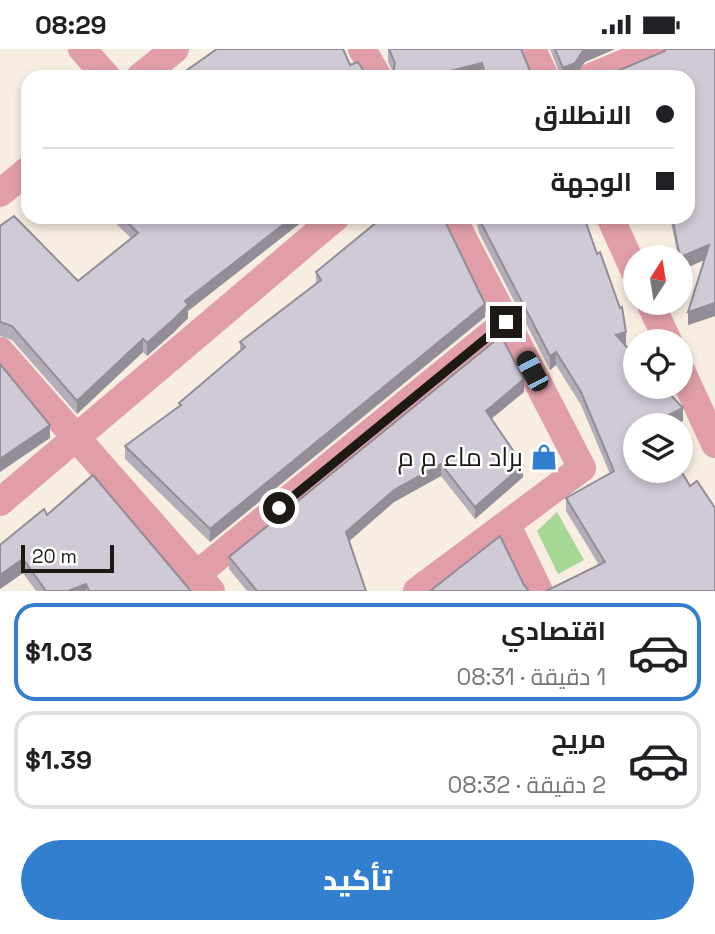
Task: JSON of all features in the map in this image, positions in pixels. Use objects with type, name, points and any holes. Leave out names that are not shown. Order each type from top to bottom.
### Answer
[{"type":"street","points":[[82,49],[101,70]]},
{"type":"street","points":[[149,70],[175,49]]},
{"type":"street","points":[[362,49],[374,70]]},
{"type":"street","points":[[532,49],[542,70]]},
{"type":"street","points":[[608,70],[658,49]]},
{"type":"street","points":[[0,193],[21,176]]},
{"type":"street","points":[[0,502],[328,224]]},
{"type":"street","points":[[417,591],[582,468],[456,224]]},
{"type":"street","points":[[613,224],[623,246]]},
{"type":"street","points":[[0,351],[74,439],[204,583],[506,322]]},
{"type":"street","points":[[693,396],[715,444]]},
{"type":"street","points":[[507,525],[539,591]]},
{"type":"green space","points":[[557,512],[584,560],[558,574],[537,531]]},
{"type":"building","points":[[217,49],[343,49],[350,65],[358,62],[363,70],[187,70]]},
{"type":"building","points":[[389,49],[521,49],[530,70],[484,70],[482,63],[454,70],[393,70],[395,63]]},
{"type":"building","points":[[555,49],[584,49],[575,63],[563,68]]},
{"type":"building","points":[[666,49],[715,49],[715,303],[693,310],[693,296],[709,245],[693,252],[693,245],[678,245],[673,224],[695,224],[695,70],[620,70]]},
{"type":"building","points":[[14,216],[78,281],[138,233],[129,224],[284,224],[185,301],[188,305],[173,320],[147,343],[143,339],[77,401],[12,326],[0,322],[0,226]]},
{"type":"building","points":[[374,224],[446,224],[485,304],[210,529],[125,446],[181,405],[179,403],[245,347],[240,342],[321,280],[316,272]]},
{"type":"building","points":[[482,224],[586,224],[597,254],[600,252],[620,308],[622,307],[626,329],[616,335],[623,343],[623,399],[674,399],[683,408],[673,413],[623,413],[623,483],[688,483],[690,486],[697,481],[715,508],[715,591],[546,591],[605,562],[566,498],[614,471],[581,392],[556,352],[550,356]]},
{"type":"building","points":[[501,336],[524,379],[486,411],[523,465],[475,507],[441,464],[394,490],[346,532],[366,591],[257,591],[229,557]]},
{"type":"building","points":[[0,364],[50,425],[0,459]]},
{"type":"building","points":[[93,475],[191,591],[89,591],[86,584],[68,591],[46,591],[23,559],[0,575],[0,545],[44,509],[47,515]]},
{"type":"building","points":[[500,536],[529,591],[430,591]]},
{"type":"place","name":"براد ماء م م","points":[[544,457]]},
{"type":"route","points":[[279,508],[506,322]]}]
